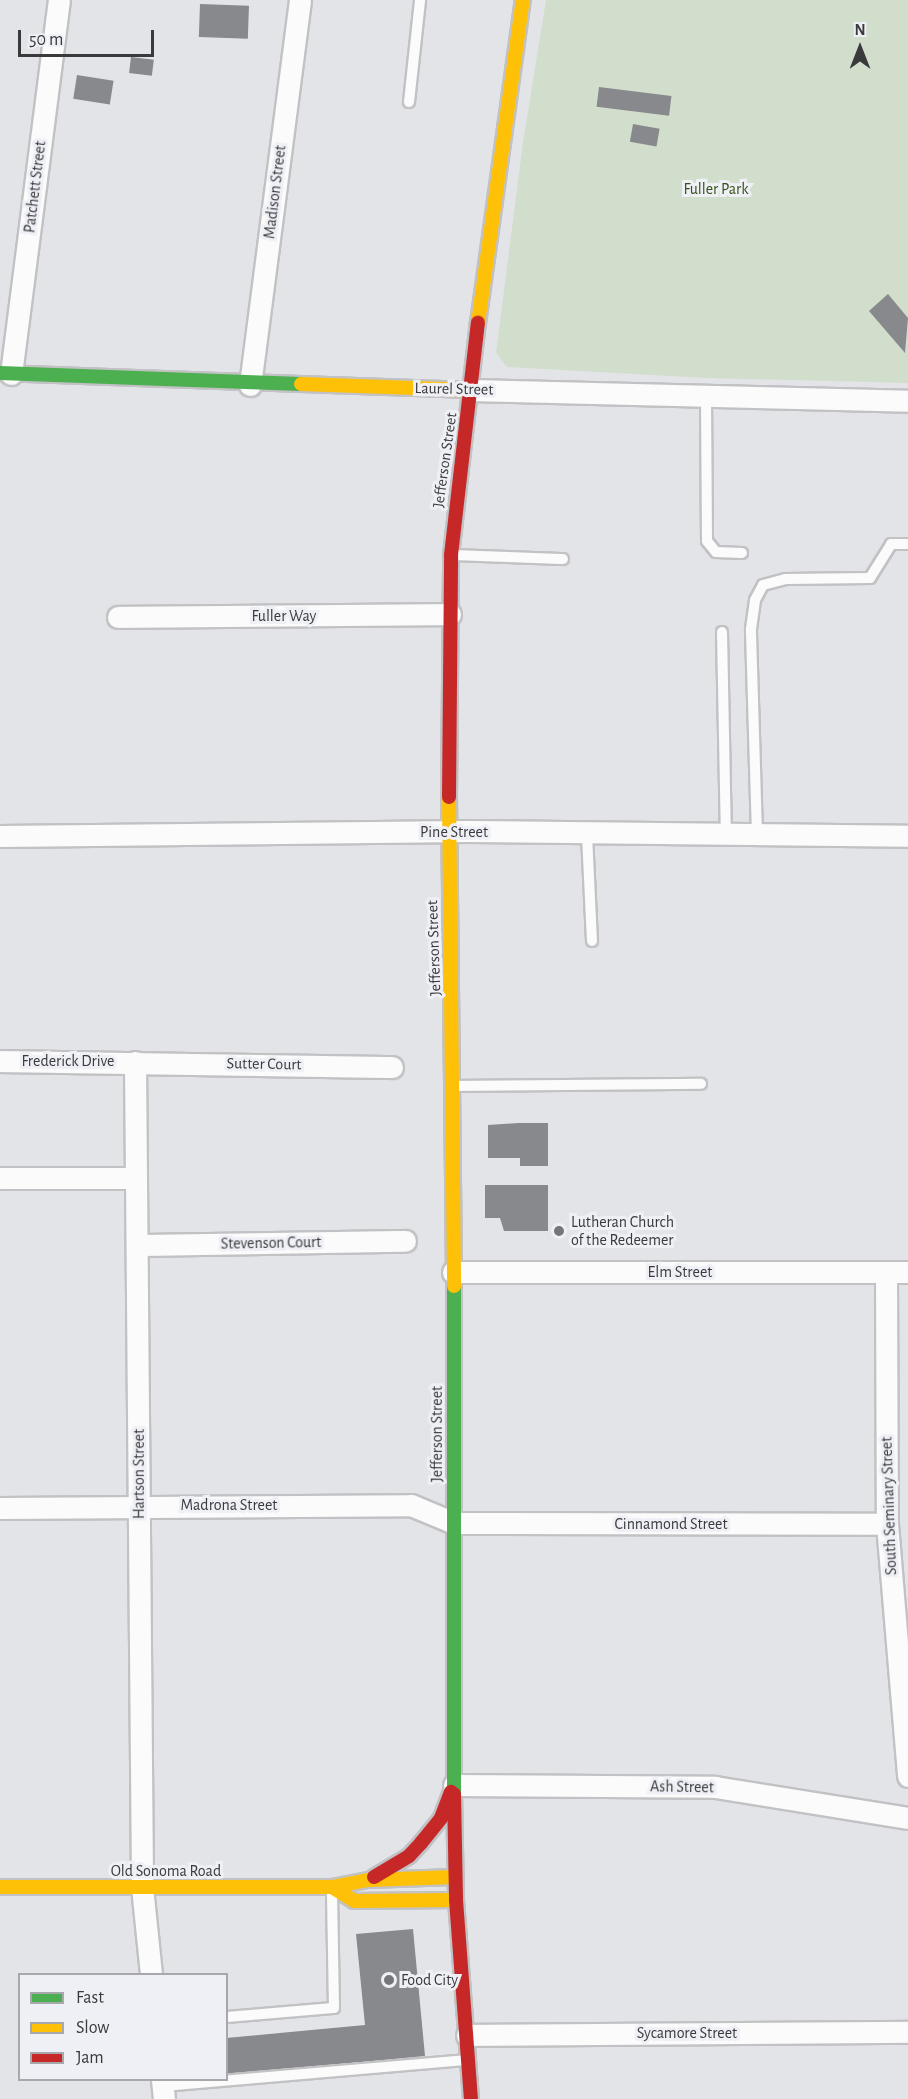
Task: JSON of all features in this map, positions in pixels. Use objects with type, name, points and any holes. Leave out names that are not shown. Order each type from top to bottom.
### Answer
[{"type":"main road","name":"Jefferson Street","points":[[471,2099],[455,1877],[454,1086],[449,832],[451,555],[523,0]]},
{"type":"main road","name":"Laurel Street","points":[[5,374],[250,385],[471,390]]},
{"type":"main road","points":[[369,1880],[409,1856],[421,1843],[441,1818],[454,1785]]},
{"type":"main road","name":"Old Sonoma Road","points":[[0,1887],[332,1887],[369,1880],[455,1877]]},
{"type":"main road","name":"Old Sonoma Road","points":[[332,1887],[354,1901],[456,1900]]},
{"type":"street","name":"Patchett Street","points":[[5,374],[59,0]]},
{"type":"street","name":"Madison Street","points":[[250,385],[300,0]]},
{"type":"street","name":"Laurel Street","points":[[471,390],[706,398],[908,401]]},
{"type":"street","name":"Fuller Way","points":[[118,617],[450,614]]},
{"type":"street","name":"Pine Street","points":[[0,836],[449,832],[908,836]]},
{"type":"street","name":"Frederick Drive","points":[[0,1061],[135,1062]]},
{"type":"street","name":"Sutter Court","points":[[135,1062],[392,1067]]},
{"type":"street","name":"Hartson Street","points":[[135,1062],[142,1887],[151,1973]]},
{"type":"street","points":[[0,1178],[136,1178]]},
{"type":"street","name":"Stevenson Court","points":[[137,1245],[405,1241]]},
{"type":"street","name":"Elm Street","points":[[453,1272],[908,1272]]},
{"type":"street","name":"South Seminary Street","points":[[886,1272],[887,1524],[902,1640],[908,1776]]},
{"type":"street","name":"Madrona Street","points":[[0,1508],[139,1505],[411,1505],[454,1523]]},
{"type":"street","name":"Cinnamond Street","points":[[454,1523],[887,1524]]},
{"type":"street","name":"Ash Street","points":[[454,1785],[715,1787],[908,1818]]},
{"type":"street","name":"Sycamore Street","points":[[467,2035],[908,2032]]},
{"type":"lane","points":[[409,102],[420,0]]},
{"type":"lane","points":[[706,398],[708,541],[716,552],[742,553]]},
{"type":"lane","points":[[757,835],[751,629],[763,585],[785,579],[870,578],[891,544],[908,544]]},
{"type":"lane","points":[[451,555],[563,559]]},
{"type":"lane","points":[[722,632],[726,835]]},
{"type":"lane","points":[[587,835],[592,941]]},
{"type":"lane","points":[[454,1086],[701,1084]]},
{"type":"lane","points":[[228,2017],[334,2008],[332,1887]]},
{"type":"lane","points":[[163,2088],[468,2060]]},
{"type":"green space","name":"Fuller Park","points":[[546,0],[908,0],[908,383],[707,378],[507,367],[496,353],[523,142]]},
{"type":"building","points":[[200,4],[249,6],[248,39],[199,37]]},
{"type":"building","points":[[131,57],[154,60],[152,76],[129,73]]},
{"type":"building","points":[[77,75],[114,81],[110,104],[73,99]]},
{"type":"building","points":[[599,87],[671,96],[669,116],[597,107]]},
{"type":"building","points":[[633,124],[660,129],[656,146],[630,142]]},
{"type":"building","points":[[888,294],[908,318],[905,353],[869,311]]},
{"type":"building","points":[[548,1123],[548,1166],[520,1166],[520,1158],[488,1158],[488,1125]]},
{"type":"building","points":[[485,1185],[548,1185],[548,1231],[504,1231],[500,1218],[485,1218]]},
{"type":"building","name":"Food City","points":[[413,1929],[425,2056],[228,2075],[228,2038],[365,2025],[356,1934]]},
{"type":"traffic: fast","points":[[0,373],[301,384]]},
{"type":"traffic: fast","points":[[454,1286],[454,1794]]},
{"type":"traffic: slow","points":[[478,323],[523,0]]},
{"type":"traffic: slow","points":[[301,384],[471,390]]},
{"type":"traffic: slow","points":[[449,797],[454,1286]]},
{"type":"traffic: slow","points":[[0,1887],[332,1887],[369,1880],[455,1877]]},
{"type":"traffic: slow","points":[[332,1887],[354,1901],[456,1900]]},
{"type":"traffic: jam","points":[[449,797],[451,555],[478,323]]},
{"type":"traffic: jam","points":[[374,1877],[409,1856],[421,1843],[441,1818],[451,1792]]},
{"type":"traffic: jam","points":[[454,1794],[456,1900],[471,2099]]},
{"type":"place","name":"Lutheran Church of the Redeemer","points":[[559,1231]]},
{"type":"place","name":"Food City","points":[[389,1980]]}]
